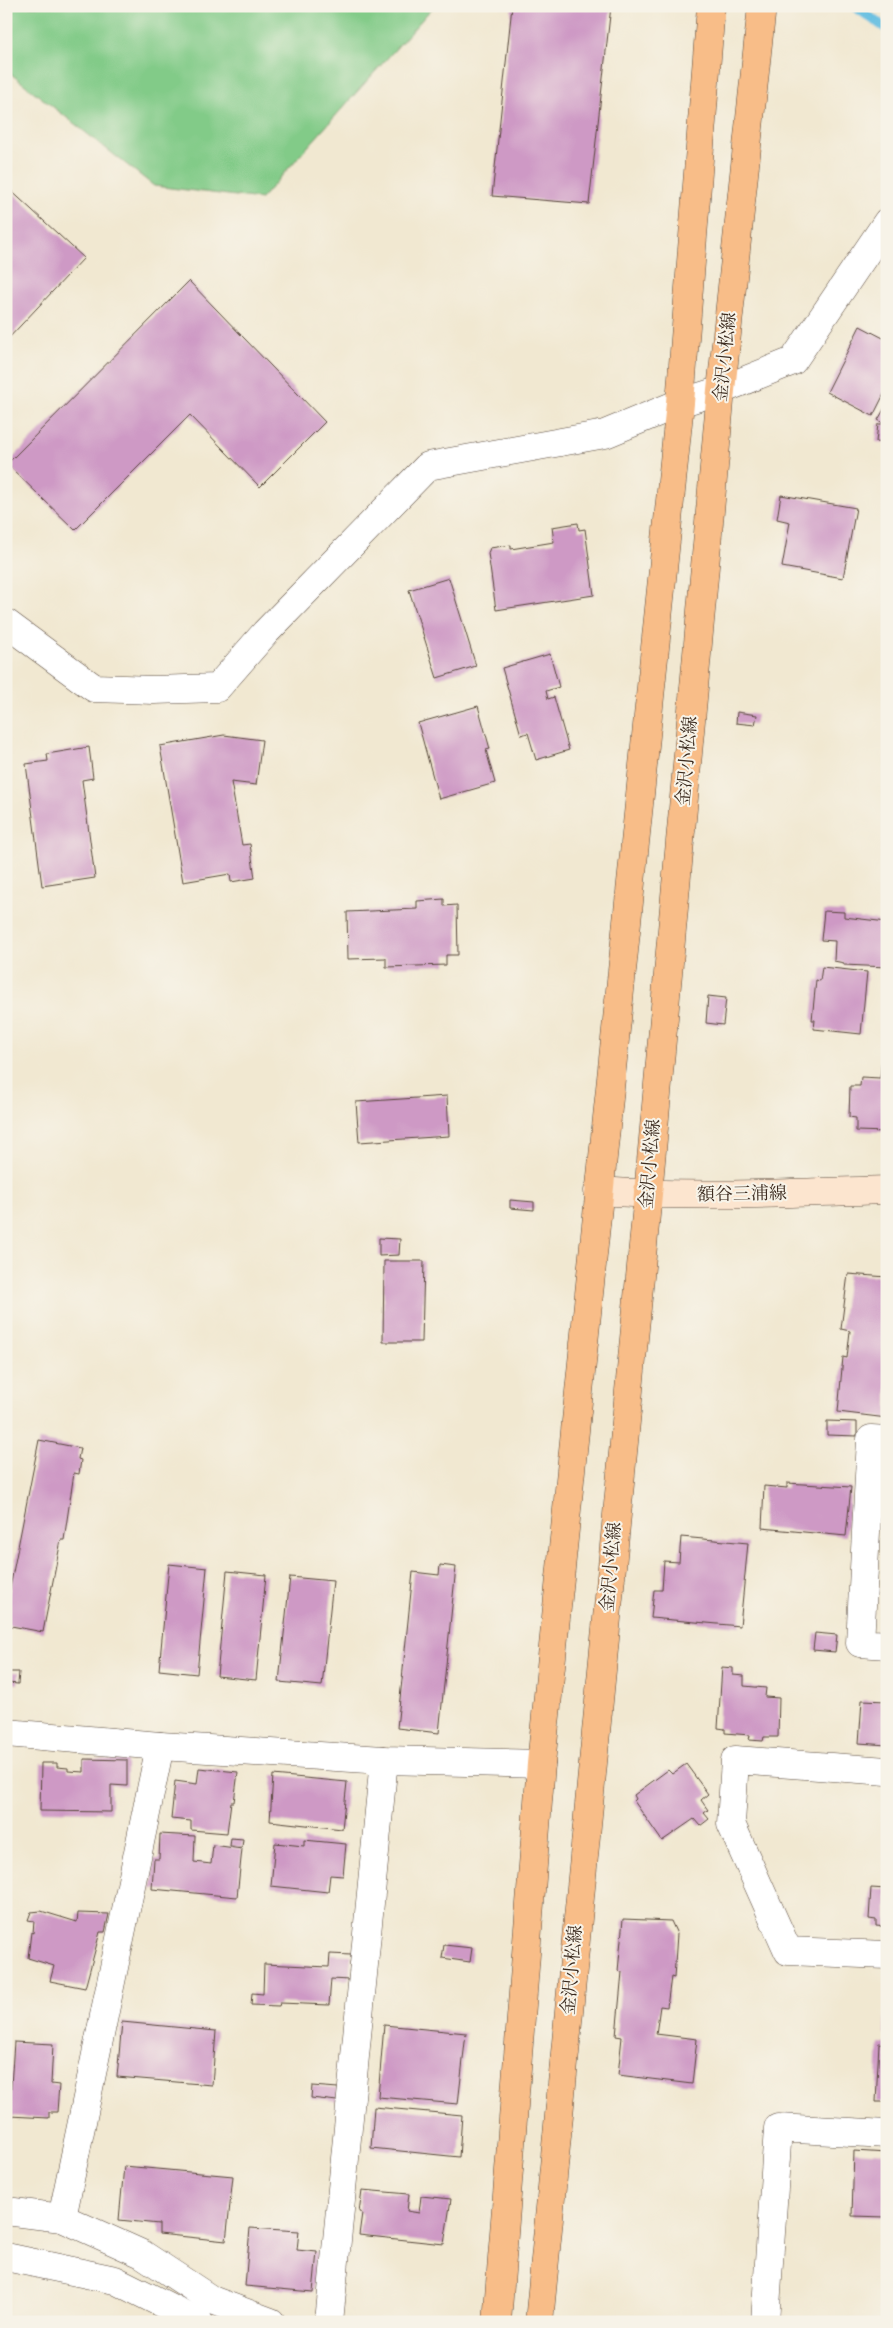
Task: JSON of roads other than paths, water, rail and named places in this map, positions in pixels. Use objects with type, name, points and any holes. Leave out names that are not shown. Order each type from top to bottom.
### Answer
[{"type":"main road","points":[[498,2322],[541,1764],[598,1191],[680,403],[711,6]]},
{"type":"main road","name":"金沢小松線","points":[[539,2322],[648,1194],[722,390],[762,6]]},
{"type":"main road","name":"額谷三浦線","points":[[598,1191],[648,1194],[887,1190]]},
{"type":"street","points":[[6,623],[94,688],[154,690],[217,688],[265,632],[428,466],[605,434],[680,403],[722,390],[793,361],[887,222]]},
{"type":"street","points":[[887,1440],[872,1439],[860,1643],[887,1645]]},
{"type":"street","points":[[6,1733],[160,1746],[384,1760],[541,1764]]},
{"type":"street","points":[[62,2218],[160,1746]]},
{"type":"street","points":[[329,2322],[384,1760]]},
{"type":"street","points":[[887,1772],[735,1760],[731,1824],[788,1951],[887,1955]]},
{"type":"street","points":[[765,2322],[778,2128],[887,2134]]},
{"type":"street","points":[[6,2211],[62,2218],[142,2254],[212,2300],[271,2322]]},
{"type":"street","points":[[6,2257],[115,2280],[199,2322]]},
{"type":"waterway","points":[[854,6],[887,29]]}]
